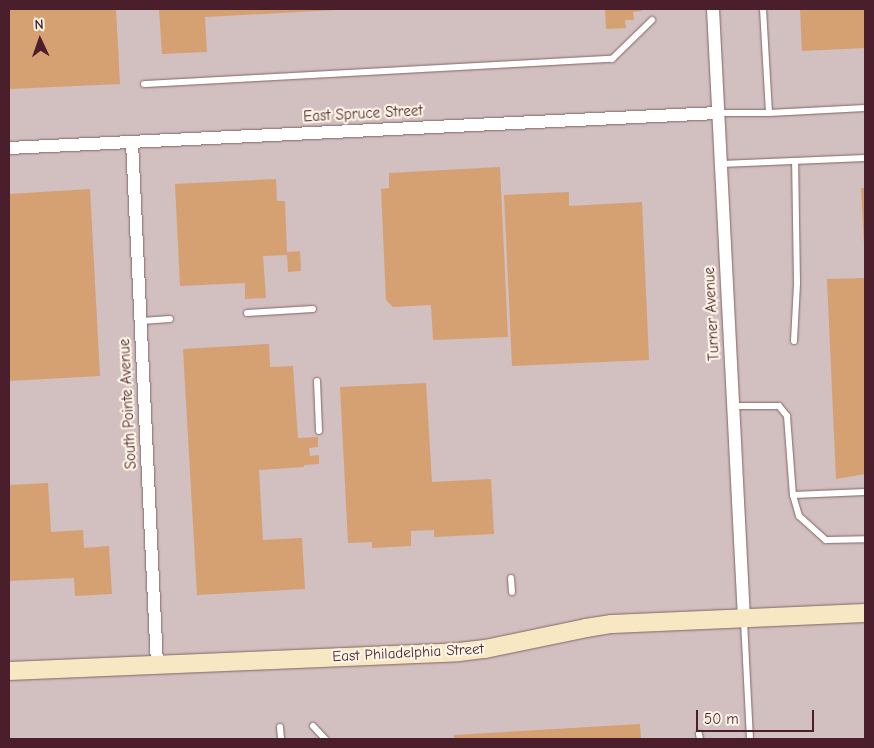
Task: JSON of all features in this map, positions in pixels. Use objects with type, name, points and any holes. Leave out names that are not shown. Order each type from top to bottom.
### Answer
[{"type":"street","name":"Turner Avenue","points":[[712,9],[744,618]]},
{"type":"street","name":"East Spruce Street","points":[[9,148],[718,113]]},
{"type":"street","name":"South Pointe Avenue","points":[[132,142],[157,664]]},
{"type":"street","name":"East Philadelphia Street","points":[[9,671],[459,652],[514,644],[586,628],[744,618],[865,613]]},
{"type":"lane","points":[[763,9],[769,113]]},
{"type":"lane","points":[[144,84],[612,59],[652,20]]},
{"type":"lane","points":[[718,113],[769,113],[865,108]]},
{"type":"lane","points":[[721,164],[865,158]]},
{"type":"lane","points":[[794,341],[797,283],[795,161]]},
{"type":"lane","points":[[247,313],[313,309]]},
{"type":"lane","points":[[140,321],[170,318]]},
{"type":"lane","points":[[317,381],[319,431]]},
{"type":"lane","points":[[733,406],[779,406],[787,416],[792,494],[799,516],[826,540],[865,538]]},
{"type":"lane","points":[[792,494],[865,492]]},
{"type":"lane","points":[[510,578],[512,592]]},
{"type":"lane","points":[[744,618],[750,739]]},
{"type":"lane","points":[[313,726],[325,739]]},
{"type":"lane","points":[[280,727],[281,739]]},
{"type":"shaded area","points":[[9,9],[865,9],[865,739],[9,739]]},
{"type":"building","points":[[9,9],[116,9],[120,84],[9,89]]},
{"type":"building","points":[[159,9],[337,10],[205,17],[207,52],[162,54]]},
{"type":"building","points":[[605,9],[642,9],[642,11],[633,12],[634,20],[625,20],[626,28],[606,29]]},
{"type":"building","points":[[800,9],[865,9],[865,48],[802,51]]},
{"type":"building","points":[[500,167],[508,337],[433,340],[431,305],[393,307],[386,300],[381,189],[389,188],[389,173]]},
{"type":"building","points":[[276,179],[277,201],[285,201],[287,252],[300,251],[301,271],[288,272],[287,255],[263,256],[266,298],[245,299],[245,283],[180,286],[175,184]]},
{"type":"building","points":[[861,188],[865,188],[865,245],[864,245]]},
{"type":"building","points":[[90,189],[100,376],[9,381],[9,194]]},
{"type":"building","points":[[569,192],[569,206],[642,202],[649,360],[512,366],[504,195]]},
{"type":"building","points":[[865,278],[865,474],[836,479],[827,279]]},
{"type":"building","points":[[269,344],[270,367],[293,366],[298,438],[318,437],[318,447],[309,448],[310,456],[319,455],[319,464],[259,470],[263,540],[302,538],[305,589],[197,595],[183,349]]},
{"type":"building","points":[[426,383],[432,482],[491,479],[494,534],[434,537],[434,530],[411,531],[411,546],[372,548],[372,542],[348,543],[340,387]]},
{"type":"building","points":[[48,483],[51,532],[83,530],[84,548],[109,546],[112,594],[75,596],[74,578],[9,581],[9,485]]},
{"type":"building","points":[[640,724],[641,739],[454,739],[454,735]]}]
